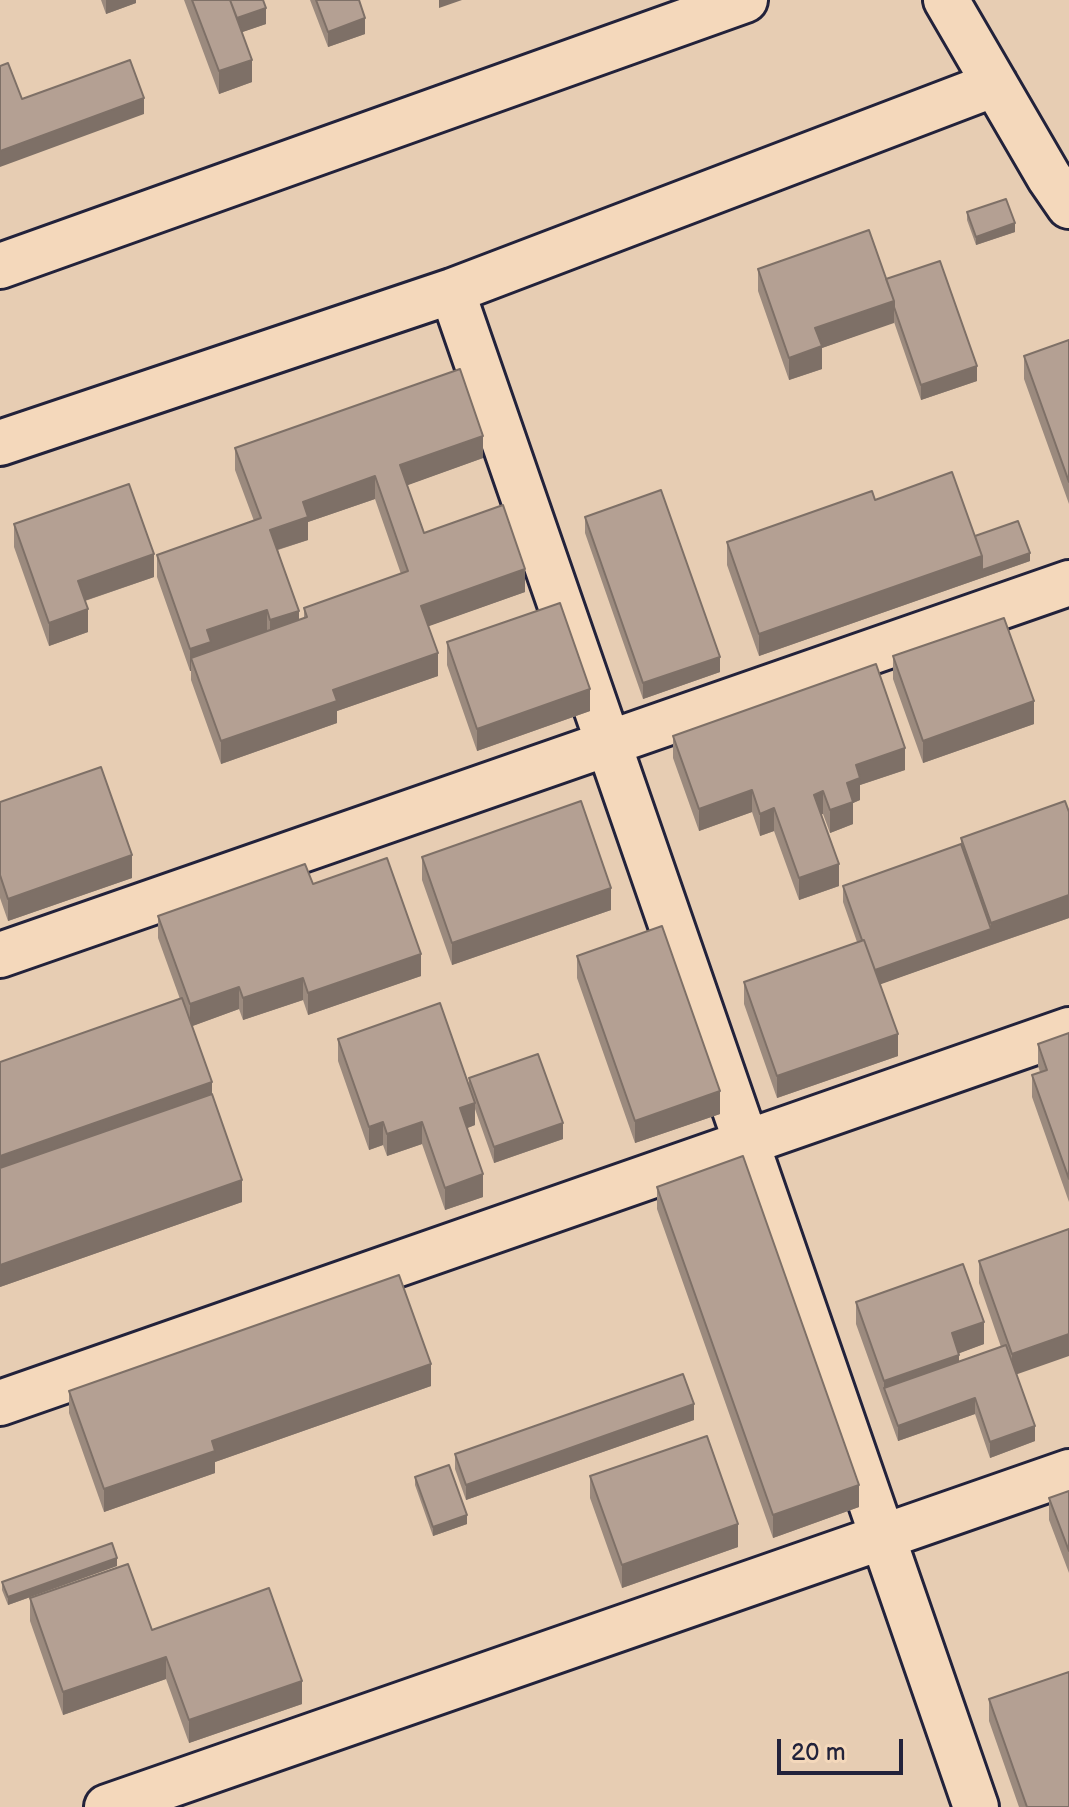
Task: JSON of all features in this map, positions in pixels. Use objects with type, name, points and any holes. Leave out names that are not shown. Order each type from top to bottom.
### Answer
[{"type":"street","points":[[0,266],[745,0]]},
{"type":"street","points":[[946,0],[1069,206]]},
{"type":"street","points":[[0,443],[452,291],[995,84]]},
{"type":"street","points":[[452,291],[976,1807]]},
{"type":"street","points":[[0,955],[1069,583]]},
{"type":"street","points":[[0,1403],[1069,1030]]},
{"type":"street","points":[[107,1807],[1069,1472]]},
{"type":"building","points":[[192,0],[230,0],[252,60],[219,71]]},
{"type":"building","points":[[230,0],[263,0],[266,8],[237,18]]},
{"type":"building","points":[[316,0],[359,0],[365,18],[328,32]]},
{"type":"building","points":[[130,60],[144,98],[0,151],[0,66],[8,63],[22,99]]},
{"type":"building","points":[[1006,199],[1015,223],[976,237],[967,212]]},
{"type":"building","points":[[869,230],[894,301],[815,328],[822,346],[789,358],[758,269]]},
{"type":"building","points":[[940,261],[977,366],[921,385],[886,279]]},
{"type":"building","points":[[1069,340],[1069,482],[1024,356]]},
{"type":"building","points":[[460,369],[483,436],[400,465],[424,533],[503,505],[525,569],[421,606],[438,653],[333,690],[337,701],[221,741],[191,658],[307,617],[304,608],[408,571],[375,476],[303,502],[308,517],[270,530],[299,611],[270,620],[267,610],[207,630],[211,642],[190,649],[157,555],[261,518],[235,448]]},
{"type":"building","points":[[952,472],[982,556],[759,634],[727,542],[872,491],[875,500]]},
{"type":"building","points":[[129,484],[154,554],[78,581],[88,609],[49,623],[14,524]]},
{"type":"building","points":[[661,490],[720,657],[643,683],[585,517]]},
{"type":"building","points":[[1018,521],[1030,553],[982,570],[982,556],[975,536]]},
{"type":"building","points":[[560,603],[590,689],[477,729],[447,642]]},
{"type":"building","points":[[1004,618],[1034,701],[923,741],[893,656]]},
{"type":"building","points":[[876,664],[905,748],[856,765],[860,778],[847,783],[853,802],[830,810],[823,791],[814,795],[839,864],[799,878],[774,808],[760,814],[752,790],[699,809],[673,736]]},
{"type":"building","points":[[101,767],[132,855],[8,899],[0,875],[0,802]]},
{"type":"building","points":[[581,801],[611,888],[452,943],[422,857]]},
{"type":"building","points":[[1065,801],[1069,812],[1069,895],[991,923],[961,838]]},
{"type":"building","points":[[961,844],[991,929],[875,970],[843,886]]},
{"type":"building","points":[[387,858],[421,954],[308,993],[303,978],[243,998],[239,987],[190,1004],[158,916],[305,864],[313,884]]},
{"type":"building","points":[[662,926],[720,1091],[635,1121],[577,956]]},
{"type":"building","points":[[864,940],[898,1034],[777,1076],[744,982]]},
{"type":"building","points":[[182,998],[212,1082],[0,1156],[0,1062]]},
{"type":"building","points":[[440,1003],[475,1103],[460,1108],[483,1174],[445,1188],[422,1122],[387,1134],[383,1122],[369,1127],[338,1039]]},
{"type":"building","points":[[1069,1033],[1069,1179],[1032,1075],[1047,1070],[1038,1044]]},
{"type":"building","points":[[538,1054],[563,1123],[494,1147],[469,1078]]},
{"type":"building","points":[[212,1094],[242,1180],[0,1265],[0,1168]]},
{"type":"building","points":[[743,1156],[859,1485],[773,1515],[657,1187]]},
{"type":"building","points":[[1069,1229],[1069,1334],[1012,1354],[979,1261]]},
{"type":"building","points":[[963,1264],[984,1322],[952,1333],[959,1355],[884,1381],[856,1302]]},
{"type":"building","points":[[399,1275],[431,1364],[212,1441],[215,1451],[104,1489],[69,1391]]},
{"type":"building","points":[[1006,1345],[1035,1426],[990,1442],[975,1398],[898,1426],[884,1388]]},
{"type":"building","points":[[683,1374],[694,1404],[466,1485],[455,1454]]},
{"type":"building","points":[[707,1436],[738,1524],[622,1565],[590,1476]]},
{"type":"building","points":[[449,1465],[467,1515],[433,1527],[415,1477]]},
{"type":"building","points":[[1069,1491],[1069,1551],[1049,1498]]},
{"type":"building","points":[[112,1543],[117,1558],[8,1597],[2,1582]]},
{"type":"building","points":[[128,1564],[152,1630],[269,1588],[302,1681],[189,1720],[166,1657],[63,1692],[30,1598]]},
{"type":"building","points":[[1069,1672],[1069,1807],[1027,1807],[989,1699]]}]
